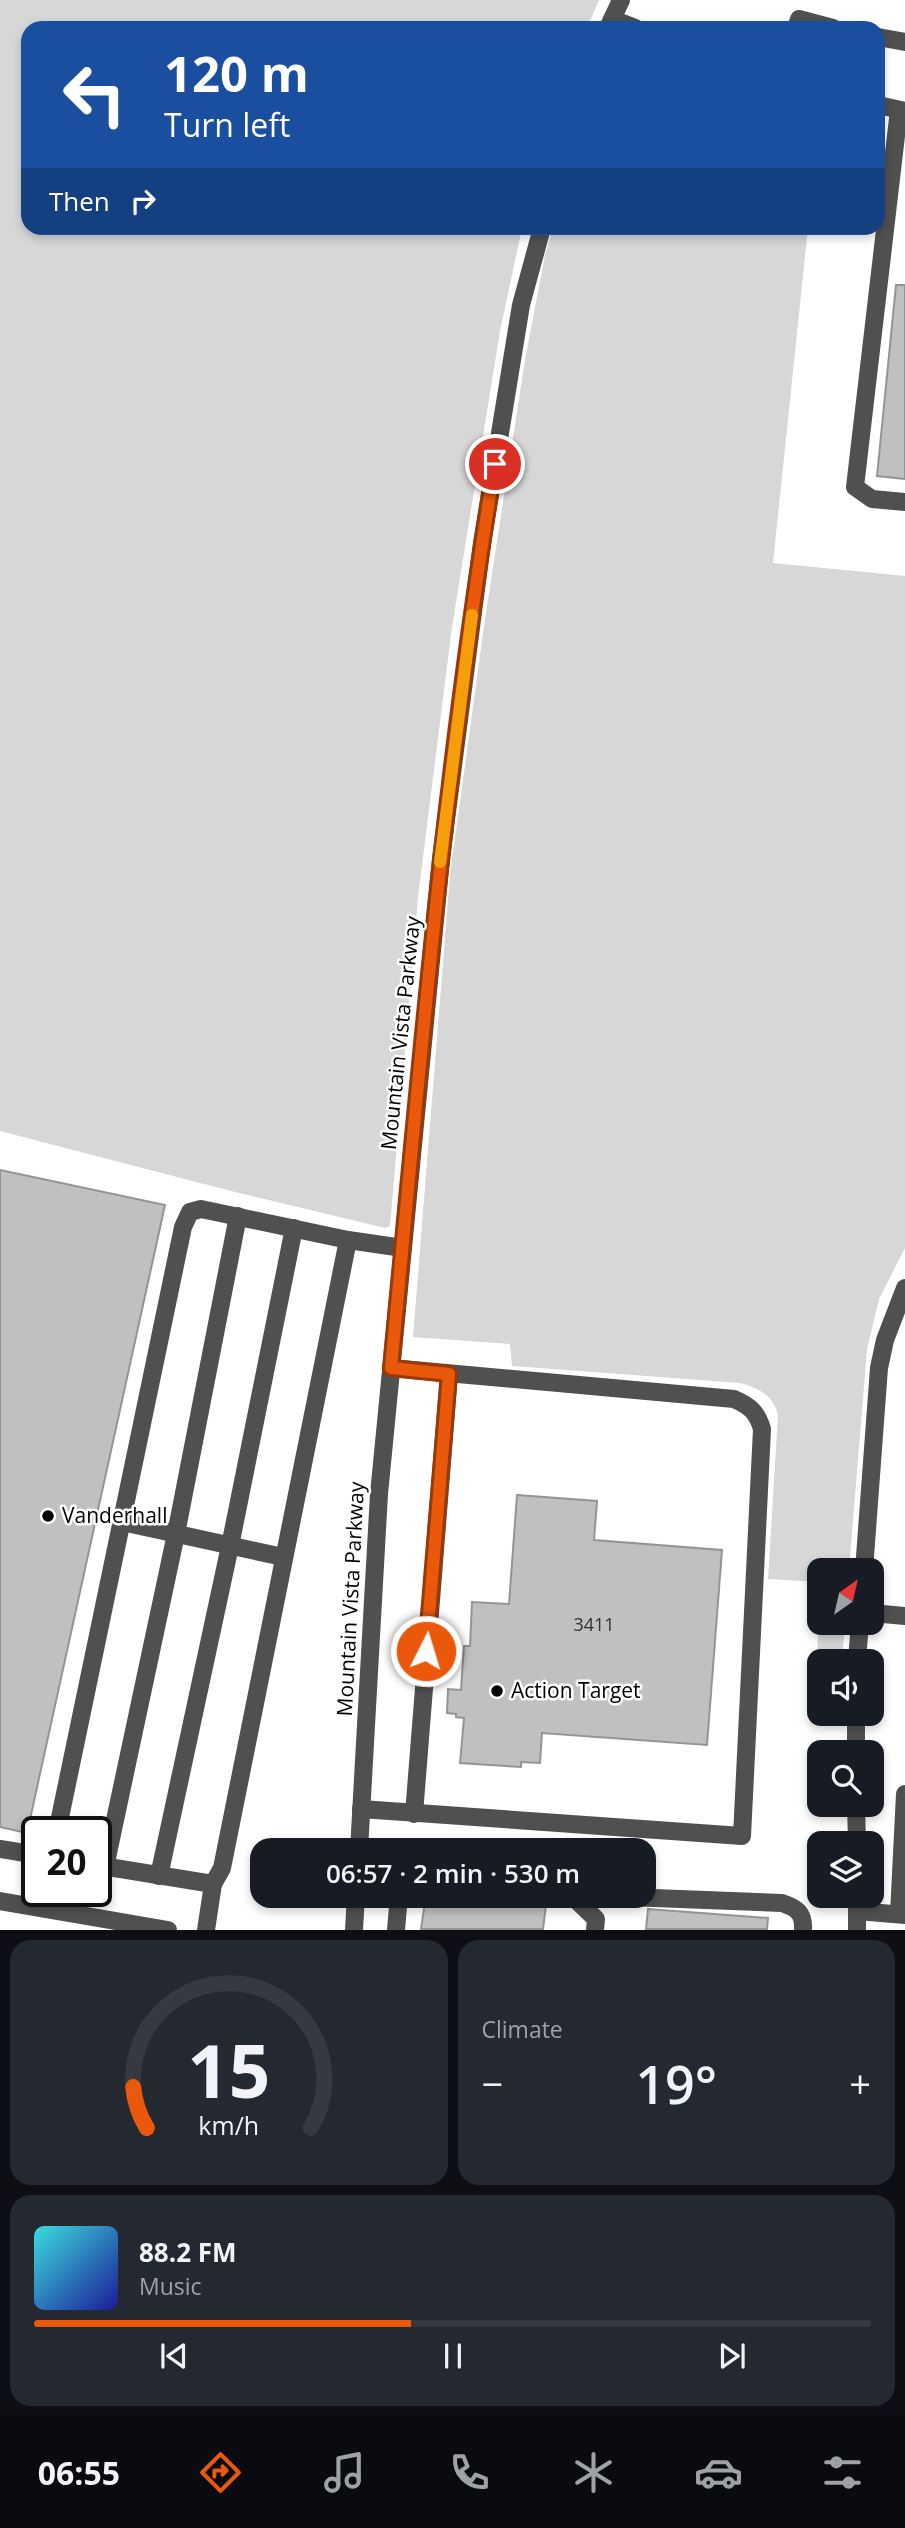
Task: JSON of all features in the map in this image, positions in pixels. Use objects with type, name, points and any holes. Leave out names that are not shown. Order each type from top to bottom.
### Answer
[{"type":"street","points":[[611,21],[621,0]]},
{"type":"street","points":[[885,38],[905,42]]},
{"type":"street","points":[[902,110],[899,169],[855,486],[872,499],[905,502]]},
{"type":"street","name":"Mountain Vista Parkway","points":[[360,1838],[379,1494],[441,858],[482,543],[521,305],[540,235]]},
{"type":"street","points":[[60,1816],[183,1227],[190,1212],[201,1209],[348,1240],[403,1248]]},
{"type":"street","points":[[112,1817],[176,1534],[238,1216]]},
{"type":"street","points":[[159,1876],[230,1546],[294,1228]]},
{"type":"street","points":[[206,1930],[213,1884],[222,1868],[348,1240]]},
{"type":"street","points":[[865,1558],[879,1368],[889,1327],[905,1288]]},
{"type":"street","points":[[361,1809],[742,1836],[762,1429],[757,1415],[748,1406],[734,1399],[391,1368]]},
{"type":"street","points":[[414,1814],[449,1374]]},
{"type":"street","points":[[122,1522],[283,1557]]},
{"type":"street","points":[[884,1614],[905,1616]]},
{"type":"street","points":[[877,1908],[902,1914],[905,1794]]},
{"type":"street","points":[[0,1849],[21,1852]]},
{"type":"street","points":[[112,1868],[213,1884]]},
{"type":"street","points":[[656,1898],[782,1903],[796,1908],[803,1919],[803,1930]]},
{"type":"street","points":[[0,1901],[168,1930]]},
{"type":"street","points":[[354,1930],[355,1908]]},
{"type":"street","points":[[396,1930],[398,1908]]},
{"type":"street","points":[[585,1908],[596,1919],[595,1930]]},
{"type":"street","points":[[857,1908],[857,1930]]},
{"type":"shaded area","points":[[0,0],[599,0],[590,21],[21,21],[21,235],[521,235],[500,331],[452,627],[418,897],[390,1226],[385,1228],[231,1191],[0,1131]]},
{"type":"shaded area","points":[[551,235],[807,235],[773,563],[905,576],[905,1248],[879,1299],[867,1349],[850,1558],[807,1558],[807,1581],[768,1579],[778,1415],[773,1402],[759,1390],[740,1383],[512,1366],[510,1344],[413,1337],[450,875],[485,619],[525,360]]},
{"type":"shaded area","points":[[818,1635],[844,1635],[843,1649],[817,1649]]},
{"type":"building","points":[[896,285],[905,285],[905,479],[877,476]]},
{"type":"building","name":"Vanderhall","points":[[0,1170],[165,1205],[31,1816],[21,1816],[21,1832],[0,1827]]},
{"type":"building","name":"Action Target","points":[[517,1495],[597,1501],[594,1540],[722,1550],[707,1745],[542,1733],[540,1763],[521,1762],[521,1767],[460,1763],[464,1718],[447,1713],[448,1689],[461,1690],[464,1646],[470,1646],[472,1602],[509,1604]]},
{"type":"building","points":[[424,1908],[546,1908],[543,1929],[421,1929]]},
{"type":"building","points":[[648,1909],[768,1918],[767,1929],[646,1929]]},
{"type":"slow traffic","points":[[440,862],[472,615]]},
{"type":"place","name":"Vanderhall","points":[[48,1516]]},
{"type":"place","name":"Action Target","points":[[497,1691]]},
{"type":"route","points":[[426,1651],[449,1374],[391,1368],[441,858],[482,543],[495,464]]}]
